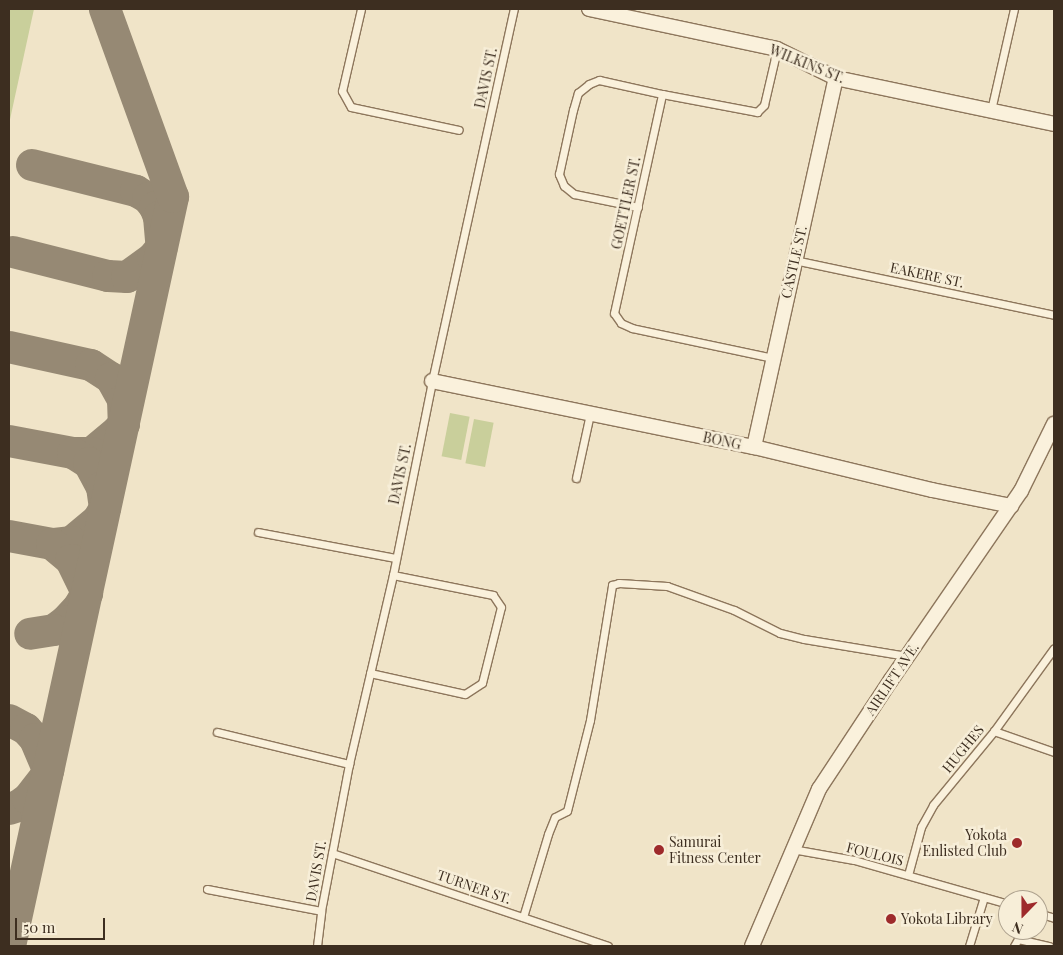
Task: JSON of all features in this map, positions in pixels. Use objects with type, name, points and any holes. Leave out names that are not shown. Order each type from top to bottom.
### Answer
[{"type":"street","name":"WILKINS ST.","points":[[589,9],[777,49],[836,78],[1054,124]]},
{"type":"street","name":"CASTLE ST.","points":[[754,447],[794,260],[836,78]]},
{"type":"street","name":"BONG","points":[[432,381],[754,447],[932,490],[1011,506]]},
{"type":"street","name":"AIRLIFT AVE.","points":[[752,946],[819,789],[907,656],[1021,491],[1054,424]]},
{"type":"lane","points":[[361,9],[342,91],[351,107],[459,130]]},
{"type":"lane","name":"DAVIS ST.","points":[[317,946],[321,911],[348,764],[393,575],[432,381],[514,9]]},
{"type":"lane","points":[[991,110],[1014,9]]},
{"type":"lane","points":[[638,207],[574,194],[564,186],[559,174],[578,93],[589,84],[599,80],[757,112],[764,105],[777,49]]},
{"type":"lane","name":"GOETTLER ST.","points":[[662,94],[614,313],[621,323],[632,328],[773,358]]},
{"type":"lane","name":"EAKERE ST.","points":[[794,260],[1054,315]]},
{"type":"lane","points":[[576,478],[590,414]]},
{"type":"lane","points":[[258,532],[395,558]]},
{"type":"lane","points":[[370,673],[465,694],[482,683],[500,607],[493,595],[393,575]]},
{"type":"lane","points":[[523,917],[548,834],[556,817],[567,811],[590,720],[612,586],[620,583],[667,586],[734,610],[780,633],[907,656]]},
{"type":"lane","name":"HUGHES","points":[[908,875],[921,827],[933,805],[994,731],[1054,648]]},
{"type":"lane","points":[[994,731],[1054,752]]},
{"type":"lane","points":[[217,732],[348,764]]},
{"type":"lane","name":"FOULOIS","points":[[792,849],[854,860],[998,901]]},
{"type":"lane","name":"TURNER ST.","points":[[332,853],[608,946]]},
{"type":"lane","points":[[207,889],[321,911]]},
{"type":"lane","points":[[969,946],[984,897]]},
{"type":"lane","points":[[1014,946],[1018,939],[1049,946]]},
{"type":"green space","points":[[9,9],[34,9],[9,124]]},
{"type":"green space","points":[[450,413],[470,417],[461,460],[442,456]]},
{"type":"green space","points":[[474,419],[494,423],[485,467],[465,463]]},
{"type":"taxiway","points":[[10,946],[173,197],[105,9]]},
{"type":"taxiway","points":[[32,165],[136,191],[148,198],[155,207],[159,217],[161,242]]},
{"type":"taxiway","points":[[13,252],[108,276],[127,277],[153,258],[162,247]]},
{"type":"taxiway","points":[[9,347],[91,365],[111,378],[123,400],[124,424],[92,453],[73,453]]},
{"type":"taxiway","points":[[9,441],[73,453],[89,463],[102,487],[105,508],[98,520],[72,542],[52,544]]},
{"type":"taxiway","points":[[9,536],[52,544],[71,560],[87,593],[79,607],[66,621],[54,630],[30,634]]},
{"type":"taxiway","points":[[9,720],[26,729],[35,739],[48,770],[46,775]]},
{"type":"taxiway","points":[[9,809],[18,806],[28,799],[47,775]]},
{"type":"place","name":"Yokota Enlisted Club","points":[[1017,843]]},
{"type":"place","name":"Samurai Fitness Center","points":[[659,850]]},
{"type":"place","name":"Yokota Library","points":[[891,919]]}]
